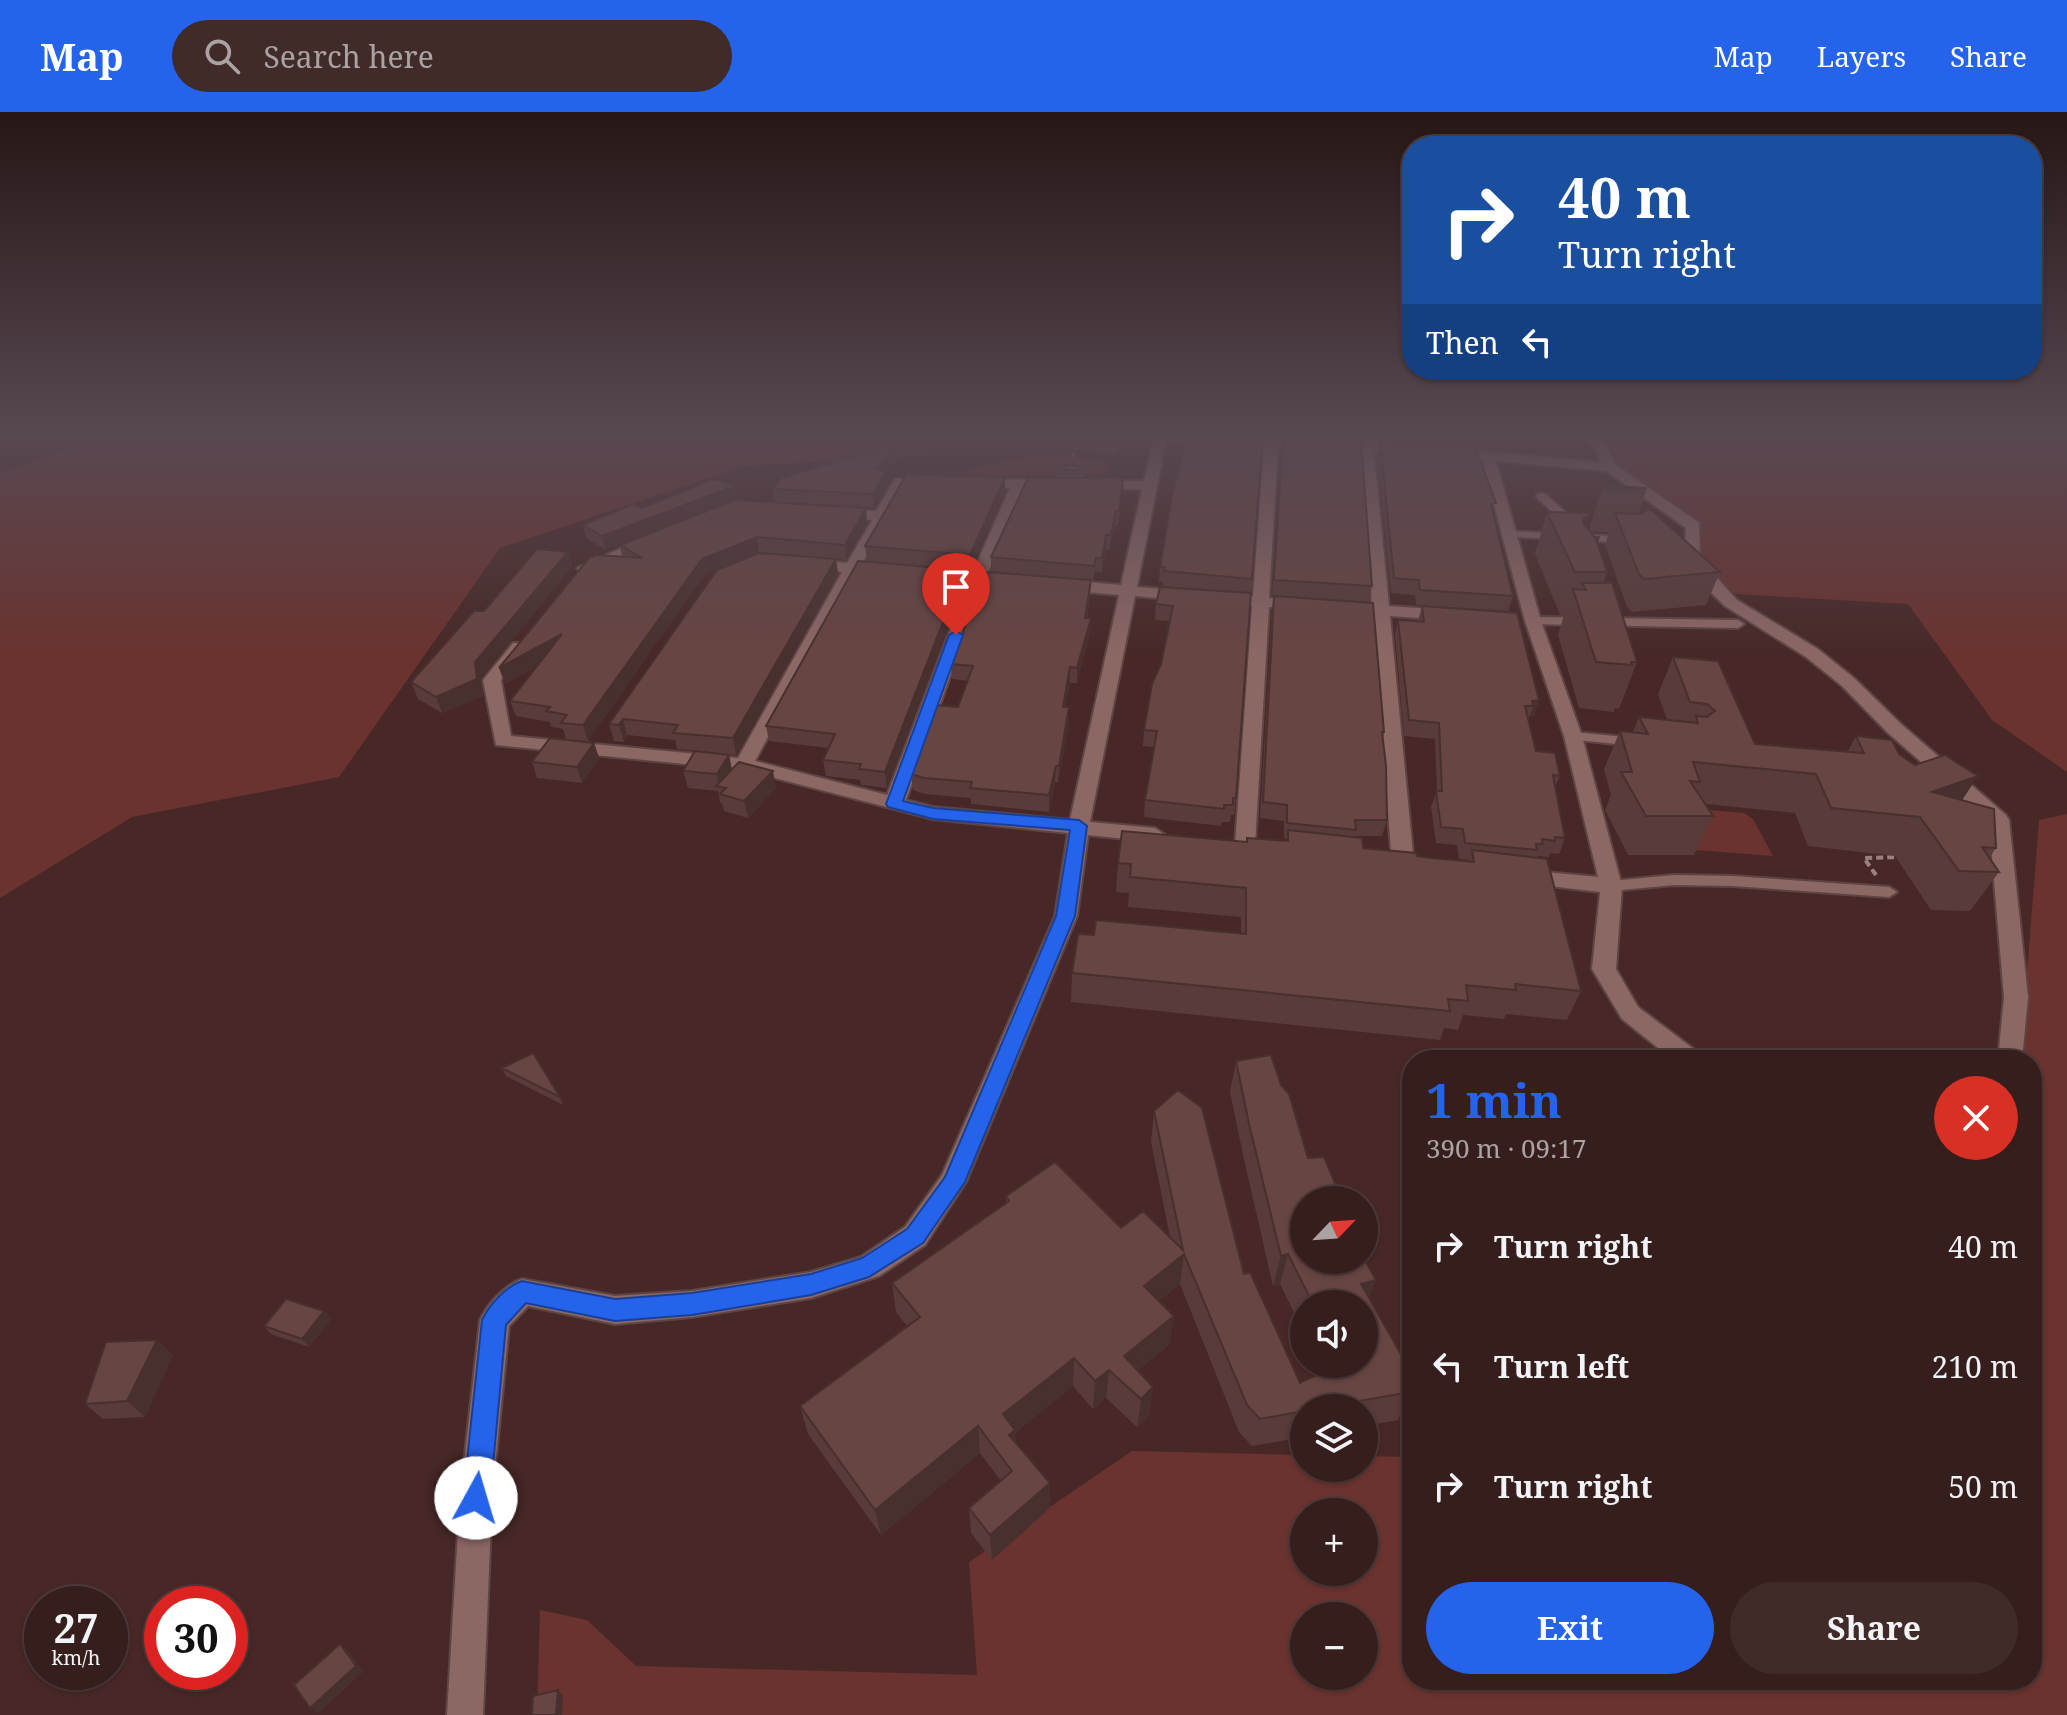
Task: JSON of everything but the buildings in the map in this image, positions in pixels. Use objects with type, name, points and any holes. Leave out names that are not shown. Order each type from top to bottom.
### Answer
[{"type":"street","points":[[744,764],[884,508]]},
{"type":"street","points":[[894,804],[977,579],[1008,508]]},
{"type":"street","points":[[465,1715],[476,1498],[495,1320],[522,1292],[615,1310],[692,1304],[811,1285],[869,1267],[915,1236],[953,1182],[1066,916],[1079,826],[1145,508]]},
{"type":"street","points":[[1245,845],[1265,508]]},
{"type":"street","points":[[1368,508],[1381,610],[1403,864]]},
{"type":"street","points":[[1501,508],[1525,621],[1573,736],[1611,886],[1604,969],[1630,1013],[1677,1050]]},
{"type":"street","points":[[1668,508],[1694,526],[1692,559],[1731,603],[1812,653],[1848,682],[1894,728],[1999,820],[2016,997],[2011,1050]]},
{"type":"street","points":[[821,512],[879,516]]},
{"type":"street","points":[[576,578],[585,567],[667,534]]},
{"type":"street","points":[[790,563],[1258,602],[1457,615]]},
{"type":"street","points":[[529,635],[492,680],[503,741],[599,742],[744,764],[933,813],[1169,836]]},
{"type":"street","points":[[1507,875],[1611,886]]},
{"type":"lane","points":[[1554,508],[1586,536]]},
{"type":"lane","points":[[1507,534],[1630,540]]},
{"type":"lane","points":[[1618,609],[1629,621]]},
{"type":"lane","points":[[1525,621],[1738,624]]},
{"type":"lane","points":[[1573,736],[1645,744]]},
{"type":"lane","points":[[1611,886],[1674,880],[1732,881],[1889,892]]},
{"type":"path","points":[[1889,892],[1864,858],[1907,857]]},
{"type":"shaded area","points":[[0,508],[620,508],[500,548],[339,777],[132,817],[0,898]]},
{"type":"shaded area","points":[[1676,508],[2067,508],[2067,772],[1992,720],[1908,604],[1735,594],[1696,561],[1690,518]]},
{"type":"shaded area","points":[[1662,806],[1744,813],[1753,819],[1773,856],[1668,848]]},
{"type":"shaded area","points":[[2067,814],[2067,1715],[537,1715],[540,1610],[587,1620],[636,1666],[977,1675],[969,1562],[1132,1451],[1290,1455],[1290,1482],[1378,1482],[1378,1456],[1402,1457],[1402,1690],[2042,1690],[2042,1050],[2021,1050],[2039,820]]},
{"type":"route","points":[[476,1498],[495,1320],[522,1292],[615,1310],[692,1304],[811,1285],[869,1267],[915,1236],[953,1182],[1066,916],[1079,826],[933,813],[894,804],[956,635]]}]
